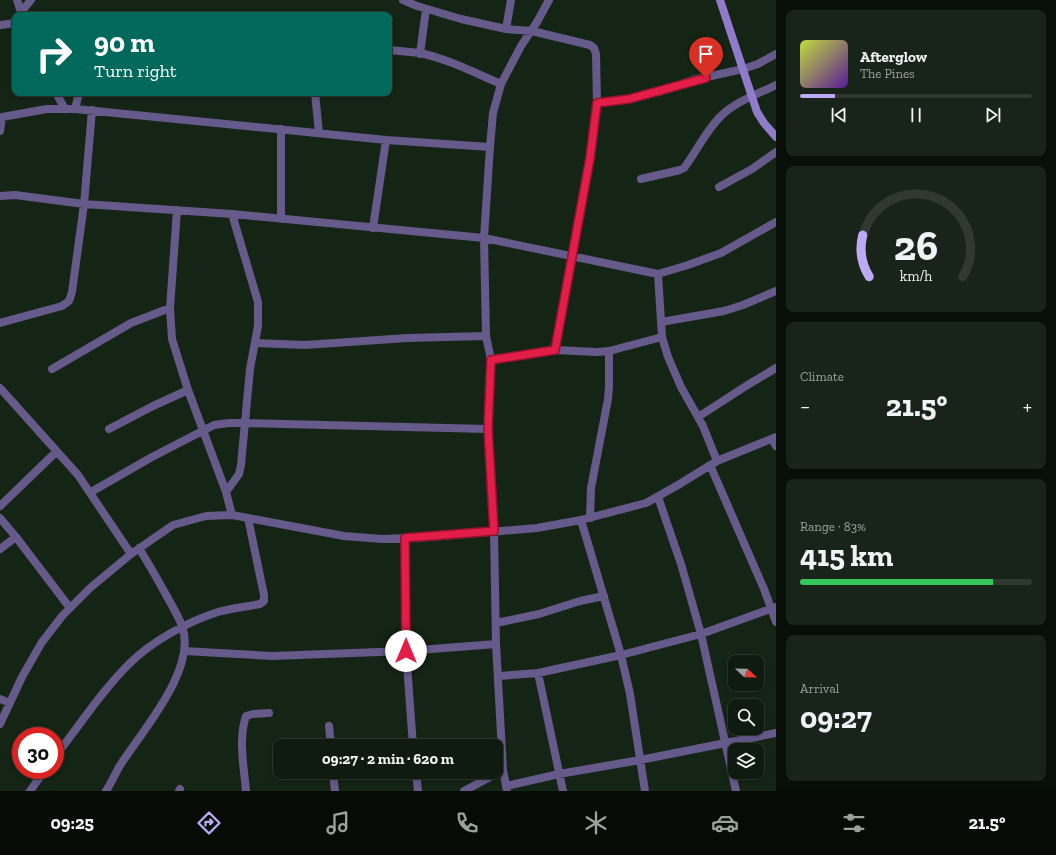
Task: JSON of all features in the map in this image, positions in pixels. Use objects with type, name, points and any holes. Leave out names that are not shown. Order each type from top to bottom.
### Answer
[{"type":"street","points":[[17,0],[21,12]]},
{"type":"street","points":[[22,12],[31,0]]},
{"type":"street","points":[[403,0],[418,3],[426,9],[461,19],[506,29],[532,31],[590,45],[594,48],[596,54],[597,103],[590,158],[555,350]]},
{"type":"street","points":[[506,29],[511,0]]},
{"type":"street","points":[[502,739],[496,644],[494,531],[488,428],[491,360],[486,336],[484,238],[493,113],[501,84],[521,46],[532,31],[549,0]]},
{"type":"street","points":[[720,0],[757,112],[776,137]]},
{"type":"street","points":[[420,54],[426,9]]},
{"type":"street","points":[[0,25],[12,23]]},
{"type":"street","points":[[392,50],[420,54],[453,63],[501,84]]},
{"type":"street","points":[[597,103],[629,99],[693,80],[743,69],[758,64],[776,54]]},
{"type":"street","points":[[641,179],[684,168],[713,125],[722,115],[742,101],[776,85]]},
{"type":"street","points":[[58,96],[65,109]]},
{"type":"street","points":[[74,109],[79,96]]},
{"type":"street","points":[[315,96],[319,133]]},
{"type":"street","points":[[0,132],[1,118],[47,109],[74,109],[386,140],[490,147]]},
{"type":"street","points":[[0,323],[62,306],[69,300],[72,292],[84,204],[92,110]]},
{"type":"street","points":[[281,129],[281,219]]},
{"type":"street","points":[[373,228],[386,140]]},
{"type":"street","points":[[719,187],[752,169],[776,152]]},
{"type":"street","points":[[0,196],[14,196],[84,204],[232,214],[484,238],[658,274],[721,253],[776,222]]},
{"type":"street","points":[[177,210],[170,308],[172,339],[175,353],[188,390],[226,492],[232,515]]},
{"type":"street","points":[[226,492],[239,474],[241,465],[250,368],[258,326],[258,302],[232,214]]},
{"type":"street","points":[[658,274],[662,337],[668,357],[681,387],[698,417],[714,463],[774,608],[776,622]]},
{"type":"street","points":[[661,322],[724,311],[743,305],[776,291]]},
{"type":"street","points":[[52,369],[131,323],[170,308]]},
{"type":"street","points":[[255,343],[306,345],[407,338],[486,336]]},
{"type":"street","points":[[491,360],[555,350],[597,352],[609,351],[662,337]]},
{"type":"street","points":[[590,518],[591,488],[610,386],[609,351]]},
{"type":"street","points":[[698,417],[776,368]]},
{"type":"street","points":[[0,388],[78,475],[91,492],[131,554]]},
{"type":"street","points":[[109,429],[188,390]]},
{"type":"street","points":[[91,492],[152,457],[214,425],[244,423],[488,428]]},
{"type":"street","points":[[0,724],[22,677],[42,642],[70,608],[90,588],[131,554],[173,525],[206,516],[232,515],[344,536],[382,539],[537,528],[590,518],[646,503],[714,463],[774,438],[776,446]]},
{"type":"street","points":[[0,506],[56,452]]},
{"type":"street","points":[[658,497],[681,564],[701,634],[736,791]]},
{"type":"street","points":[[0,518],[70,608]]},
{"type":"street","points":[[64,745],[113,681],[130,663],[151,646],[182,626],[220,612],[260,604],[264,600],[248,518]]},
{"type":"street","points":[[581,520],[621,655],[630,694],[645,791]]},
{"type":"street","points":[[0,550],[16,537]]},
{"type":"street","points":[[405,538],[406,651],[412,739]]},
{"type":"street","points":[[106,791],[119,767],[154,716],[172,686],[182,662],[186,645],[182,626],[139,548]]},
{"type":"street","points":[[496,623],[539,614],[580,601],[604,596]]},
{"type":"street","points":[[499,676],[538,673],[621,655],[701,634],[774,608]]},
{"type":"street","points":[[184,651],[272,656],[406,651],[496,644]]},
{"type":"street","points":[[538,673],[563,791]]},
{"type":"street","points":[[0,699],[10,703]]},
{"type":"street","points":[[246,791],[242,735],[243,724],[246,716],[269,713]]},
{"type":"street","points":[[329,726],[330,739]]},
{"type":"street","points":[[503,770],[507,788],[559,774],[726,744],[776,733]]},
{"type":"street","points":[[30,791],[39,779]]},
{"type":"street","points":[[334,779],[335,791]]},
{"type":"street","points":[[417,779],[418,791]]},
{"type":"street","points":[[464,791],[486,779]]},
{"type":"route","points":[[406,651],[405,538],[494,531],[488,428],[491,360],[555,350],[590,158],[597,103],[629,99],[693,80],[706,78]]}]
